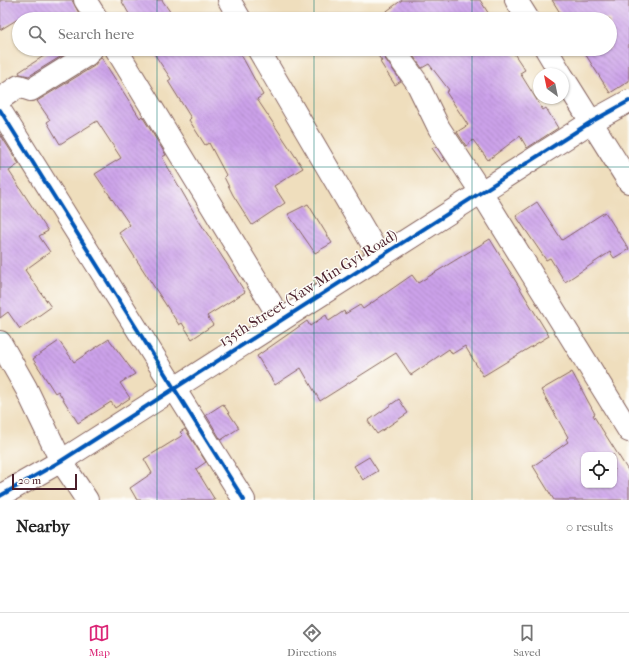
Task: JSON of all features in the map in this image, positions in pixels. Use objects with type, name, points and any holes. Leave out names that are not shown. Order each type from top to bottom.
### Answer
[{"type":"street","points":[[85,0],[93,12]]},
{"type":"street","points":[[229,0],[236,12]]},
{"type":"street","points":[[516,0],[524,12]]},
{"type":"street","points":[[0,98],[19,86],[31,90],[85,56]]},
{"type":"street","points":[[120,56],[281,320]]},
{"type":"street","points":[[262,56],[380,257]]},
{"type":"street","points":[[398,56],[416,81],[439,128],[481,192],[629,431]]},
{"type":"street","points":[[550,56],[558,68]]},
{"type":"street","points":[[569,86],[629,182]]},
{"type":"street","name":"135th Street (Yaw Min Gyi Road)","points":[[0,496],[61,461],[591,122],[629,101]]},
{"type":"street","points":[[0,110],[244,500]]},
{"type":"street","points":[[0,342],[26,388],[61,461],[87,500]]},
{"type":"building","points":[[0,0],[72,0],[78,12],[12,12],[12,23],[0,30]]},
{"type":"building","points":[[121,0],[162,0],[170,12],[128,12]]},
{"type":"building","points":[[402,0],[480,0],[488,12],[385,12]]},
{"type":"building","points":[[552,0],[629,0],[629,81],[610,93],[586,56],[617,56],[617,12],[560,12]]},
{"type":"building","points":[[44,56],[62,56],[29,76],[20,74],[19,72]]},
{"type":"building","points":[[156,56],[242,56],[263,95],[257,99],[303,168],[274,186],[285,203],[252,225],[233,195],[224,177],[226,175],[209,143],[205,145],[189,120],[191,118],[168,81],[171,79]]},
{"type":"building","points":[[378,56],[383,56],[401,81],[395,85],[380,62],[382,61]]},
{"type":"building","points":[[413,56],[516,56],[525,70],[520,73],[533,94],[533,104],[539,104],[543,110],[546,108],[558,128],[527,148],[520,136],[488,160],[473,140],[466,146],[457,132],[468,125],[446,92],[449,90],[429,64],[422,68]]},
{"type":"building","points":[[101,57],[140,118],[142,116],[166,155],[162,157],[199,221],[245,292],[207,316],[213,325],[192,339],[182,323],[179,325],[119,233],[130,225],[95,174],[121,158],[97,121],[60,144],[47,122],[50,120],[37,101],[94,66]]},
{"type":"building","points":[[0,134],[19,164],[9,171],[48,231],[39,236],[50,252],[25,270],[51,307],[20,329],[8,312],[0,318]]},
{"type":"building","points":[[436,146],[445,160],[442,162],[432,148]]},
{"type":"building","points":[[537,202],[562,240],[605,212],[629,249],[614,258],[610,252],[565,282],[550,258],[546,260],[516,216]]},
{"type":"building","points":[[308,204],[332,243],[315,253],[288,214]]},
{"type":"building","points":[[490,239],[549,336],[483,376],[465,346],[452,354],[449,349],[411,375],[396,353],[320,401],[301,368],[275,385],[257,356],[307,321],[310,326],[326,315],[329,321],[344,311],[345,314],[360,305],[363,309],[412,275],[418,283]]},
{"type":"building","points":[[109,339],[135,374],[120,383],[130,398],[115,408],[111,402],[78,423],[58,391],[55,393],[33,359],[59,341],[74,362]]},
{"type":"building","points":[[572,372],[595,414],[593,415],[616,452],[581,452],[581,488],[617,488],[617,453],[629,472],[629,500],[554,500],[533,466],[568,442],[566,439],[568,437],[541,390]]},
{"type":"building","points":[[399,399],[408,413],[377,434],[368,421]]},
{"type":"building","points":[[223,404],[239,428],[221,440],[206,415]]},
{"type":"building","points":[[185,429],[206,462],[196,469],[215,500],[137,500],[130,488],[152,473],[144,459],[183,435],[180,432]]},
{"type":"building","points":[[369,457],[378,471],[363,480],[354,466]]},
{"type":"cycle path","points":[[0,496],[61,461],[591,122],[629,101]]},
{"type":"cycle path","points":[[0,110],[244,500]]}]
